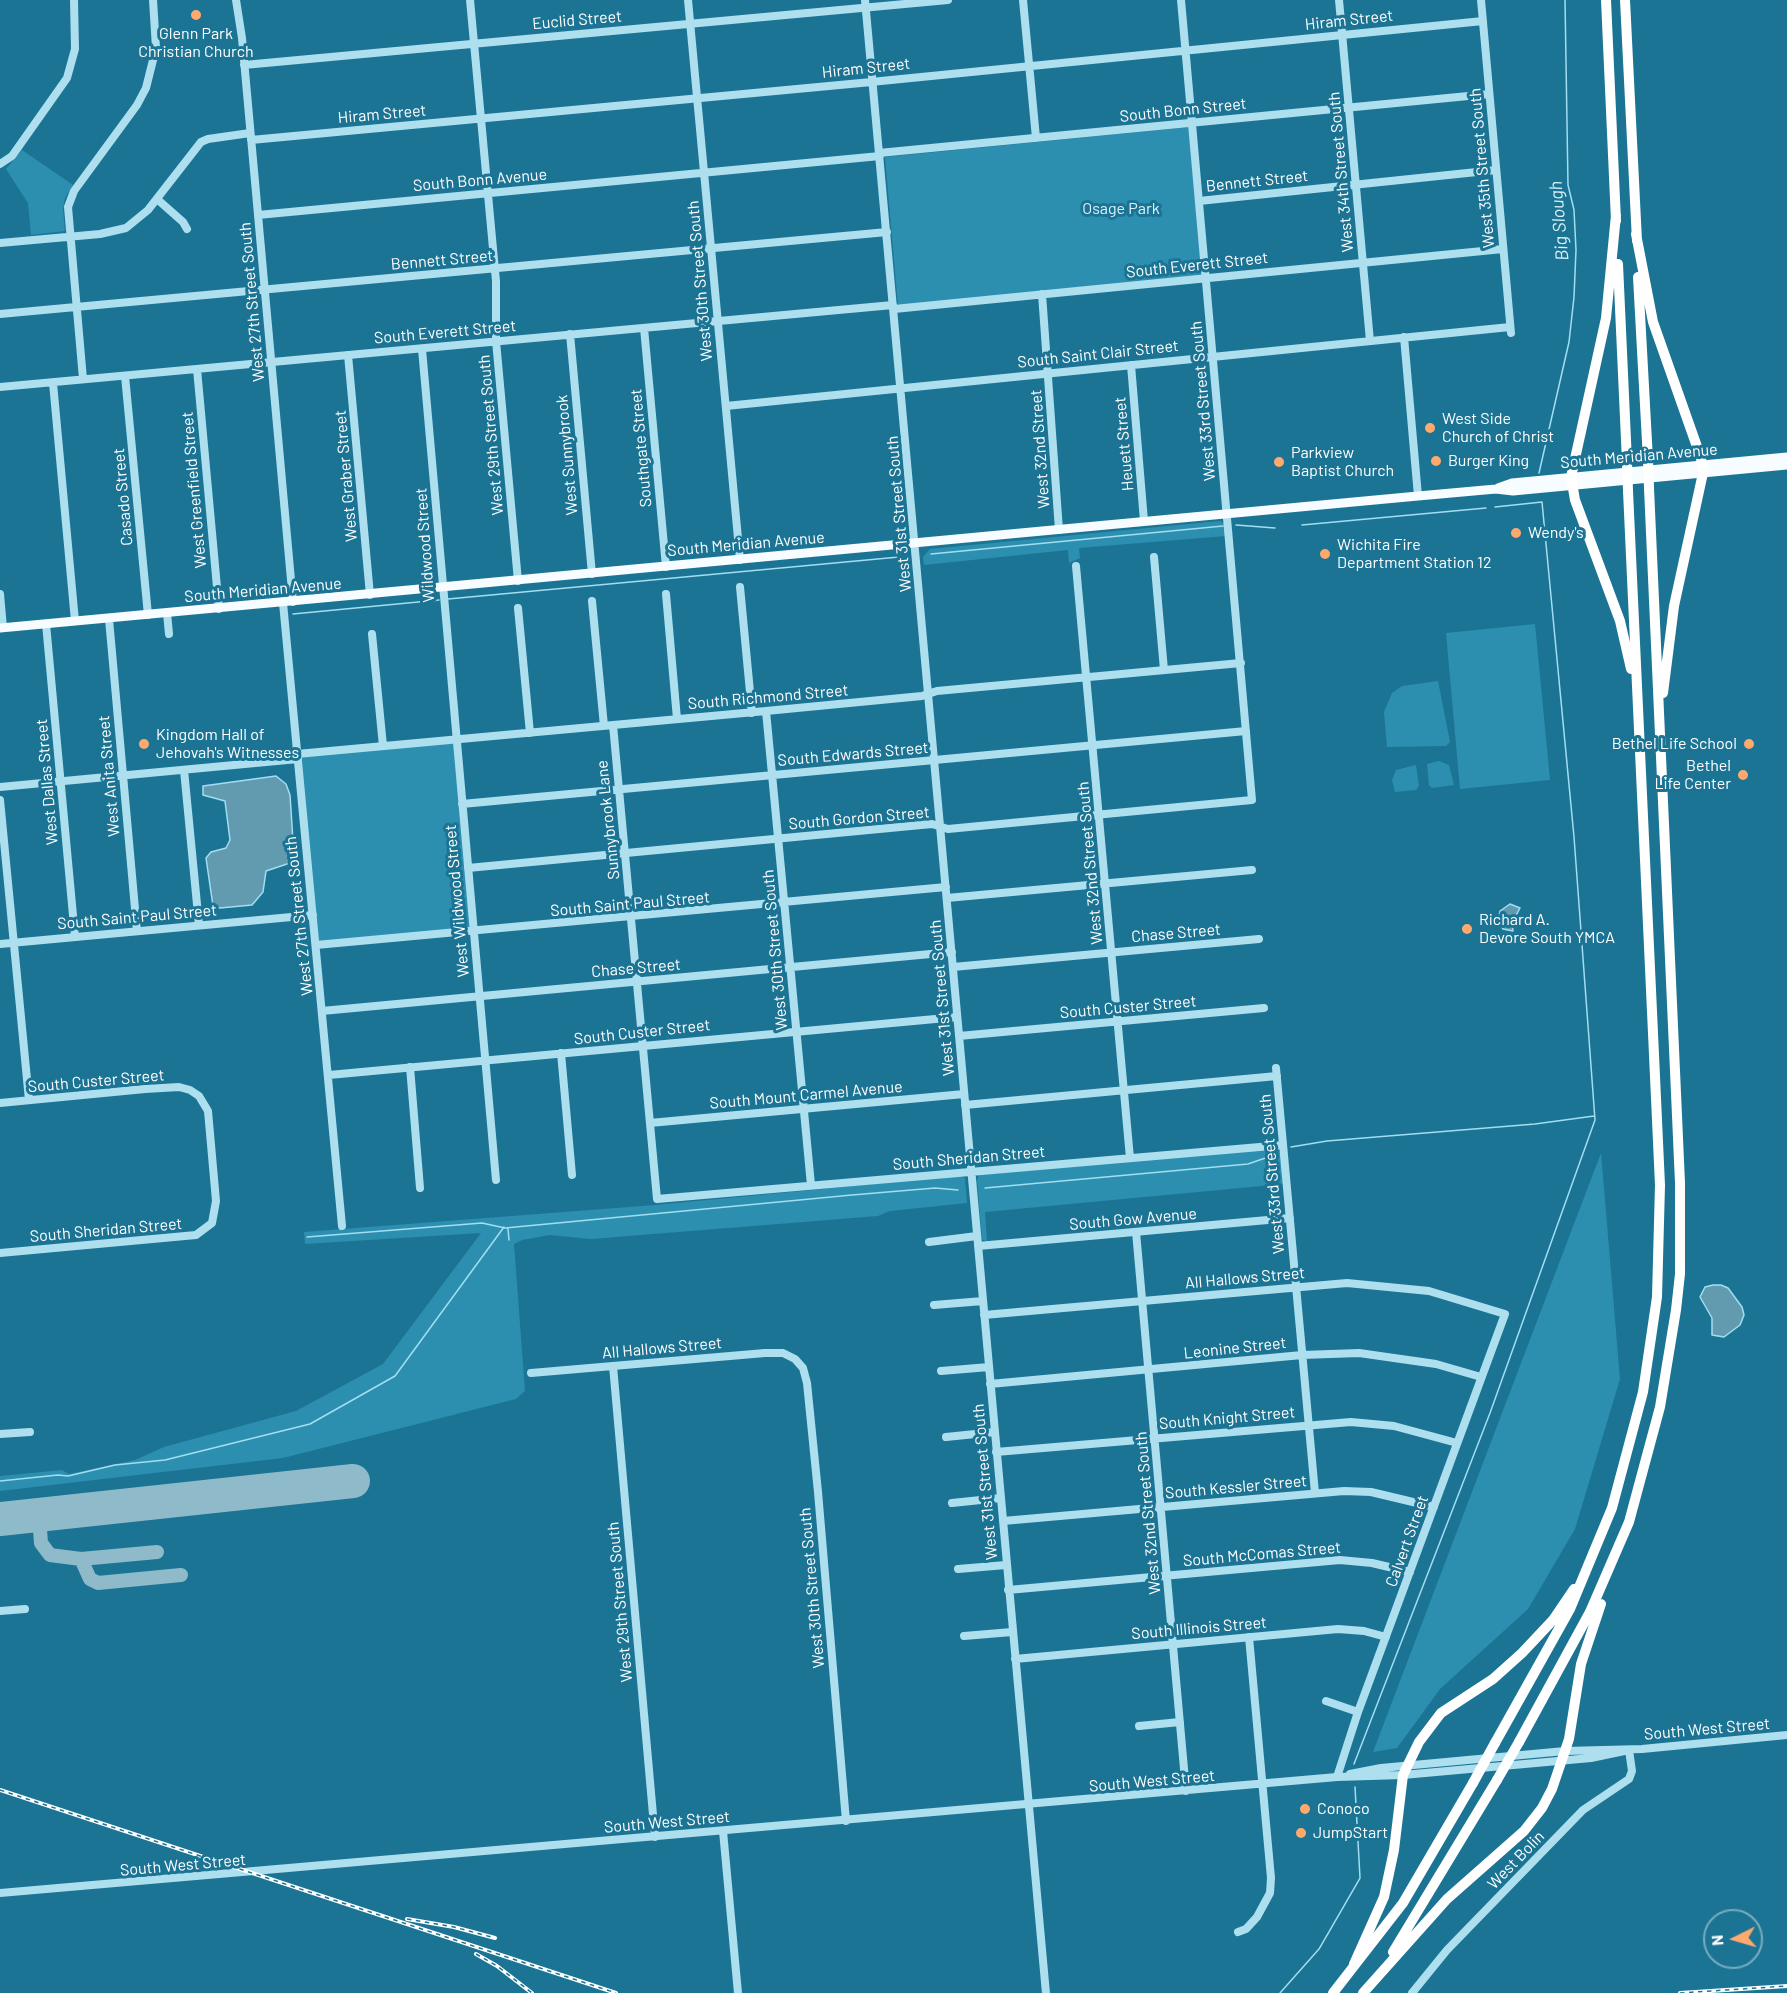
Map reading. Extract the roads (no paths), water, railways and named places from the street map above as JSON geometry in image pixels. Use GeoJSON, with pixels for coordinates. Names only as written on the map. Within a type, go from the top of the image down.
{"type":"FeatureCollection","features":[{"type":"Feature","properties":{"kind":"highway"},"geometry":{"type":"LineString","coordinates":[[1333,1993],[1403,1903],[1559,1631],[1597,1547],[1622,1478],[1643,1392],[1654,1323],[1660,1245],[1660,1174],[1605,0]]}},
{"type":"Feature","properties":{"kind":"highway"},"geometry":{"type":"LineString","coordinates":[[1363,1993],[1460,1887],[1524,1831],[1552,1789],[1563,1756],[1586,1647],[1629,1522],[1660,1407],[1672,1343],[1680,1274],[1680,1183],[1625,0]]}},
{"type":"Feature","properties":{"kind":"highway"},"geometry":{"type":"LineString","coordinates":[[1616,215],[1606,318],[1571,481],[1620,621],[1638,717]]}},
{"type":"Feature","properties":{"kind":"highway"},"geometry":{"type":"LineString","coordinates":[[1636,234],[1653,322],[1702,469],[1667,649],[1660,735]]}},
{"type":"Feature","properties":{"kind":"highway"},"geometry":{"type":"LineString","coordinates":[[1375,1979],[1416,1918],[1519,1742],[1590,1612],[1629,1522]]}},
{"type":"Feature","properties":{"kind":"highway"},"geometry":{"type":"LineString","coordinates":[[1354,1964],[1380,1910],[1388,1883],[1405,1771],[1424,1734],[1441,1713],[1507,1668],[1548,1626],[1579,1581],[1597,1547]]}},
{"type":"Feature","properties":{"kind":"main road","name":"South Meridian Avenue"},"geometry":{"type":"LineString","coordinates":[[1702,469],[1787,457]]}},
{"type":"Feature","properties":{"kind":"main road","name":"South Meridian Avenue"},"geometry":{"type":"LineString","coordinates":[[2,628],[1418,496],[1496,489],[1513,491],[1571,481],[1702,469],[1787,465]]}},
{"type":"Feature","properties":{"kind":"street"},"geometry":{"type":"LineString","coordinates":[[0,164],[12,156],[67,78],[75,49],[74,0]]}},
{"type":"Feature","properties":{"kind":"street"},"geometry":{"type":"LineString","coordinates":[[83,379],[68,207],[74,192],[137,105],[149,79],[156,48],[153,0]]}},
{"type":"Feature","properties":{"kind":"street","name":"West 27th Street South"},"geometry":{"type":"LineString","coordinates":[[236,0],[272,362],[298,757],[342,1226]]}},
{"type":"Feature","properties":{"kind":"street","name":"West 29th Street South"},"geometry":{"type":"LineString","coordinates":[[470,0],[494,268],[495,341],[518,581]]}},
{"type":"Feature","properties":{"kind":"street","name":"West 30th Street South"},"geometry":{"type":"LineString","coordinates":[[688,0],[740,560]]}},
{"type":"Feature","properties":{"kind":"street","name":"Euclid Street"},"geometry":{"type":"LineString","coordinates":[[244,65],[866,4],[948,0]]}},
{"type":"Feature","properties":{"kind":"street"},"geometry":{"type":"LineString","coordinates":[[1023,0],[1036,138]]}},
{"type":"Feature","properties":{"kind":"street","name":"West 33rd Street South"},"geometry":{"type":"LineString","coordinates":[[1181,0],[1252,800]]}},
{"type":"Feature","properties":{"kind":"street","name":"West 34th Street South"},"geometry":{"type":"LineString","coordinates":[[1339,0],[1370,341]]}},
{"type":"Feature","properties":{"kind":"street","name":"West 35th Street South"},"geometry":{"type":"LineString","coordinates":[[1481,0],[1510,330]]}},
{"type":"Feature","properties":{"kind":"street","name":"West 31st Street South"},"geometry":{"type":"LineString","coordinates":[[866,4],[1046,1993]]}},
{"type":"Feature","properties":{"kind":"street","name":"Hiram Street"},"geometry":{"type":"LineString","coordinates":[[0,243],[70,237],[126,228],[140,220],[201,142],[208,139],[481,118],[1483,21]]}},
{"type":"Feature","properties":{"kind":"street","name":"South Bonn Street"},"geometry":{"type":"LineString","coordinates":[[704,173],[1192,122],[1489,94]]}},
{"type":"Feature","properties":{"kind":"street","name":"Bennett Street"},"geometry":{"type":"LineString","coordinates":[[1199,201],[1496,170]]}},
{"type":"Feature","properties":{"kind":"street","name":"South Bonn Avenue"},"geometry":{"type":"LineString","coordinates":[[258,215],[704,173]]}},
{"type":"Feature","properties":{"kind":"street"},"geometry":{"type":"LineString","coordinates":[[157,199],[188,229]]}},
{"type":"Feature","properties":{"kind":"street","name":"Bennett Street"},"geometry":{"type":"LineString","coordinates":[[0,314],[887,232]]}},
{"type":"Feature","properties":{"kind":"street","name":"South Everett Street"},"geometry":{"type":"LineString","coordinates":[[0,387],[570,334],[1042,294],[1503,249]]}},
{"type":"Feature","properties":{"kind":"street","name":"West 32nd Street"},"geometry":{"type":"LineString","coordinates":[[1042,294],[1059,530]]}},
{"type":"Feature","properties":{"kind":"street","name":"Southgate Street"},"geometry":{"type":"LineString","coordinates":[[644,328],[666,567]]}},
{"type":"Feature","properties":{"kind":"street","name":"South Saint Clair Street"},"geometry":{"type":"LineString","coordinates":[[726,406],[1404,337],[1510,330]]}},
{"type":"Feature","properties":{"kind":"street","name":"West Sunnybrook"},"geometry":{"type":"LineString","coordinates":[[570,334],[592,574]]}},
{"type":"Feature","properties":{"kind":"street"},"geometry":{"type":"LineString","coordinates":[[1404,337],[1418,496]]}},
{"type":"Feature","properties":{"kind":"street","name":"Wildwood Street"},"geometry":{"type":"LineString","coordinates":[[422,349],[456,740]]}},
{"type":"Feature","properties":{"kind":"street","name":"West Graber Street"},"geometry":{"type":"LineString","coordinates":[[348,355],[370,595]]}},
{"type":"Feature","properties":{"kind":"street","name":"Heuett Street"},"geometry":{"type":"LineString","coordinates":[[1131,365],[1144,521]]}},
{"type":"Feature","properties":{"kind":"street","name":"West Greenfield Street"},"geometry":{"type":"LineString","coordinates":[[197,369],[219,609]]}},
{"type":"Feature","properties":{"kind":"street","name":"Casado Street"},"geometry":{"type":"LineString","coordinates":[[125,376],[148,615]]}},
{"type":"Feature","properties":{"kind":"street"},"geometry":{"type":"LineString","coordinates":[[53,383],[75,621]]}},
{"type":"Feature","properties":{"kind":"street"},"geometry":{"type":"LineString","coordinates":[[1154,557],[1164,670]]}},
{"type":"Feature","properties":{"kind":"street","name":"West 32nd Street South"},"geometry":{"type":"LineString","coordinates":[[1076,566],[1130,1158]]}},
{"type":"Feature","properties":{"kind":"street"},"geometry":{"type":"LineString","coordinates":[[740,587],[752,713]]}},
{"type":"Feature","properties":{"kind":"street"},"geometry":{"type":"LineString","coordinates":[[0,594],[2,628]]}},
{"type":"Feature","properties":{"kind":"street"},"geometry":{"type":"LineString","coordinates":[[666,594],[677,719]]}},
{"type":"Feature","properties":{"kind":"street"},"geometry":{"type":"LineString","coordinates":[[592,601],[604,726]]}},
{"type":"Feature","properties":{"kind":"street"},"geometry":{"type":"LineString","coordinates":[[518,608],[530,733]]}},
{"type":"Feature","properties":{"kind":"street"},"geometry":{"type":"LineString","coordinates":[[167,613],[169,634]]}},
{"type":"Feature","properties":{"kind":"street","name":"West Anita Street"},"geometry":{"type":"LineString","coordinates":[[109,619],[137,931]]}},
{"type":"Feature","properties":{"kind":"street","name":"West Dallas Street"},"geometry":{"type":"LineString","coordinates":[[46,624],[75,937]]}},
{"type":"Feature","properties":{"kind":"street"},"geometry":{"type":"LineString","coordinates":[[372,634],[383,746]]}},
{"type":"Feature","properties":{"kind":"street","name":"South Richmond Street"},"geometry":{"type":"LineString","coordinates":[[0,787],[184,770],[383,746],[752,713],[928,695],[937,691],[1241,663]]}},
{"type":"Feature","properties":{"kind":"street","name":"West 30th Street South"},"geometry":{"type":"LineString","coordinates":[[766,711],[811,1185]]}},
{"type":"Feature","properties":{"kind":"street","name":"Sunnybrook Lane"},"geometry":{"type":"LineString","coordinates":[[613,725],[657,1199]]}},
{"type":"Feature","properties":{"kind":"street","name":"South Edwards Street"},"geometry":{"type":"LineString","coordinates":[[462,804],[1246,731]]}},
{"type":"Feature","properties":{"kind":"street","name":"West Wildwood Street"},"geometry":{"type":"LineString","coordinates":[[456,740],[496,1180]]}},
{"type":"Feature","properties":{"kind":"street"},"geometry":{"type":"LineString","coordinates":[[184,770],[199,925]]}},
{"type":"Feature","properties":{"kind":"street"},"geometry":{"type":"LineString","coordinates":[[0,800],[28,1100]]}},
{"type":"Feature","properties":{"kind":"street","name":"South Gordon Street"},"geometry":{"type":"LineString","coordinates":[[468,868],[940,825],[948,829],[1252,800]]}},
{"type":"Feature","properties":{"kind":"street"},"geometry":{"type":"LineString","coordinates":[[947,898],[1252,870]]}},
{"type":"Feature","properties":{"kind":"street","name":"South Saint Paul Street"},"geometry":{"type":"LineString","coordinates":[[316,945],[946,887]]}},
{"type":"Feature","properties":{"kind":"street","name":"South Saint Paul Street"},"geometry":{"type":"LineString","coordinates":[[0,944],[313,915]]}},
{"type":"Feature","properties":{"kind":"street","name":"Chase Street"},"geometry":{"type":"LineString","coordinates":[[953,967],[1258,939]]}},
{"type":"Feature","properties":{"kind":"street","name":"Chase Street"},"geometry":{"type":"LineString","coordinates":[[322,1011],[951,951]]}},
{"type":"Feature","properties":{"kind":"street","name":"South Custer Street"},"geometry":{"type":"LineString","coordinates":[[959,1036],[1264,1008]]}},
{"type":"Feature","properties":{"kind":"street","name":"South Custer Street"},"geometry":{"type":"LineString","coordinates":[[328,1075],[957,1017]]}},
{"type":"Feature","properties":{"kind":"street"},"geometry":{"type":"LineString","coordinates":[[561,1053],[572,1175]]}},
{"type":"Feature","properties":{"kind":"street"},"geometry":{"type":"LineString","coordinates":[[410,1067],[420,1188]]}},
{"type":"Feature","properties":{"kind":"street","name":"West 33rd Street South"},"geometry":{"type":"LineString","coordinates":[[1123,1090],[1277,1072],[1315,1493]]}},
{"type":"Feature","properties":{"kind":"street","name":"South Custer Street"},"geometry":{"type":"LineString","coordinates":[[0,1103],[175,1088],[194,1092],[208,1111],[216,1201],[215,1214],[210,1225]]}},
{"type":"Feature","properties":{"kind":"street"},"geometry":{"type":"LineString","coordinates":[[965,1105],[1123,1090]]}},
{"type":"Feature","properties":{"kind":"street","name":"South Mount Carmel Avenue"},"geometry":{"type":"LineString","coordinates":[[650,1123],[964,1094]]}},
{"type":"Feature","properties":{"kind":"street","name":"South Sheridan Street"},"geometry":{"type":"LineString","coordinates":[[657,1199],[1283,1145]]}},
{"type":"Feature","properties":{"kind":"street","name":"South Gow Avenue"},"geometry":{"type":"LineString","coordinates":[[978,1246],[1290,1218]]}},
{"type":"Feature","properties":{"kind":"street","name":"South Sheridan Street"},"geometry":{"type":"LineString","coordinates":[[0,1252],[189,1237],[199,1234],[210,1225]]}},
{"type":"Feature","properties":{"kind":"street","name":"West 32nd Street South"},"geometry":{"type":"LineString","coordinates":[[1136,1232],[1186,1791]]}},
{"type":"Feature","properties":{"kind":"street"},"geometry":{"type":"LineString","coordinates":[[930,1242],[977,1236]]}},
{"type":"Feature","properties":{"kind":"street","name":"All Hallows Street"},"geometry":{"type":"LineString","coordinates":[[984,1316],[1347,1283],[1401,1287],[1439,1293],[1505,1314]]}},
{"type":"Feature","properties":{"kind":"street"},"geometry":{"type":"LineString","coordinates":[[934,1305],[983,1301]]}},
{"type":"Feature","properties":{"kind":"street","name":"Calvert Street"},"geometry":{"type":"LineString","coordinates":[[1337,1777],[1358,1712],[1505,1314]]}},
{"type":"Feature","properties":{"kind":"street","name":"All Hallows Street"},"geometry":{"type":"LineString","coordinates":[[531,1373],[765,1353],[783,1353],[794,1358]]}},
{"type":"Feature","properties":{"kind":"street","name":"Leonine Street"},"geometry":{"type":"LineString","coordinates":[[990,1384],[1302,1355],[1383,1355],[1436,1364],[1481,1377]]}},
{"type":"Feature","properties":{"kind":"street","name":"West 30th Street South"},"geometry":{"type":"LineString","coordinates":[[794,1358],[803,1368],[807,1383],[846,1821]]}},
{"type":"Feature","properties":{"kind":"street","name":"West 29th Street South"},"geometry":{"type":"LineString","coordinates":[[612,1365],[655,1837]]}},
{"type":"Feature","properties":{"kind":"street"},"geometry":{"type":"LineString","coordinates":[[941,1371],[989,1367]]}},
{"type":"Feature","properties":{"kind":"street","name":"South Knight Street"},"geometry":{"type":"LineString","coordinates":[[996,1452],[1351,1422],[1383,1424],[1457,1443]]}},
{"type":"Feature","properties":{"kind":"street"},"geometry":{"type":"LineString","coordinates":[[0,1434],[30,1432]]}},
{"type":"Feature","properties":{"kind":"street"},"geometry":{"type":"LineString","coordinates":[[946,1437],[995,1432]]}},
{"type":"Feature","properties":{"kind":"street","name":"South Kessler Street"},"geometry":{"type":"LineString","coordinates":[[1002,1521],[1315,1493],[1371,1492],[1434,1507]]}},
{"type":"Feature","properties":{"kind":"street"},"geometry":{"type":"LineString","coordinates":[[952,1503],[1000,1498]]}},
{"type":"Feature","properties":{"kind":"street","name":"South McComas Street"},"geometry":{"type":"LineString","coordinates":[[1008,1590],[1346,1560],[1410,1572]]}},
{"type":"Feature","properties":{"kind":"street"},"geometry":{"type":"LineString","coordinates":[[958,1569],[1006,1565]]}},
{"type":"Feature","properties":{"kind":"street"},"geometry":{"type":"LineString","coordinates":[[0,1611],[25,1609]]}},
{"type":"Feature","properties":{"kind":"street","name":"South Illinois Street"},"geometry":{"type":"LineString","coordinates":[[1015,1659],[1344,1629],[1386,1636]]}},
{"type":"Feature","properties":{"kind":"street"},"geometry":{"type":"LineString","coordinates":[[964,1636],[1012,1632]]}},
{"type":"Feature","properties":{"kind":"street"},"geometry":{"type":"LineString","coordinates":[[1238,1932],[1252,1924],[1270,1893],[1270,1857],[1249,1637]]}},
{"type":"Feature","properties":{"kind":"street"},"geometry":{"type":"LineString","coordinates":[[1326,1701],[1358,1712]]}},
{"type":"Feature","properties":{"kind":"street"},"geometry":{"type":"LineString","coordinates":[[1139,1726],[1180,1722]]}},
{"type":"Feature","properties":{"kind":"street","name":"South West Street"},"geometry":{"type":"LineString","coordinates":[[0,1893],[1262,1785],[1563,1756],[1609,1755],[1629,1750],[1787,1735]]}},
{"type":"Feature","properties":{"kind":"street","name":"West Bolin"},"geometry":{"type":"LineString","coordinates":[[1412,1993],[1447,1950],[1583,1810],[1629,1779],[1632,1771],[1629,1750]]}},
{"type":"Feature","properties":{"kind":"street"},"geometry":{"type":"LineString","coordinates":[[723,1831],[738,1993]]}},
{"type":"Feature","properties":{"kind":"waterway","name":"Big Slough"},"geometry":{"type":"LineString","coordinates":[[1539,473],[1569,342],[1574,297],[1576,250],[1574,210],[1568,185],[1565,0]]}},
{"type":"Feature","properties":{"kind":"waterway"},"geometry":{"type":"LineString","coordinates":[[1354,1764],[1490,1413],[1595,1120],[1574,837],[1542,502],[1495,507]]}},
{"type":"Feature","properties":{"kind":"waterway"},"geometry":{"type":"LineString","coordinates":[[1302,525],[1486,508]]}},
{"type":"Feature","properties":{"kind":"waterway"},"geometry":{"type":"LineString","coordinates":[[1236,525],[1275,528]]}},
{"type":"Feature","properties":{"kind":"waterway"},"geometry":{"type":"LineString","coordinates":[[931,554],[1223,526]]}},
{"type":"Feature","properties":{"kind":"waterway"},"geometry":{"type":"LineString","coordinates":[[448,599],[899,557]]}},
{"type":"Feature","properties":{"kind":"waterway"},"geometry":{"type":"LineString","coordinates":[[293,614],[439,600]]}},
{"type":"Feature","properties":{"kind":"waterway"},"geometry":{"type":"LineString","coordinates":[[1291,1147],[1327,1141],[1535,1124],[1594,1116]]}},
{"type":"Feature","properties":{"kind":"waterway"},"geometry":{"type":"LineString","coordinates":[[985,1188],[1248,1164],[1277,1154]]}},
{"type":"Feature","properties":{"kind":"waterway"},"geometry":{"type":"LineString","coordinates":[[307,1237],[482,1223],[505,1228],[935,1188],[958,1190]]}},
{"type":"Feature","properties":{"kind":"waterway"},"geometry":{"type":"LineString","coordinates":[[0,1481],[68,1476],[115,1465],[165,1460],[310,1424],[395,1376],[504,1227]]}},
{"type":"Feature","properties":{"kind":"waterway"},"geometry":{"type":"LineString","coordinates":[[508,1229],[509,1240]]}},
{"type":"Feature","properties":{"kind":"waterway"},"geometry":{"type":"LineString","coordinates":[[1280,1993],[1319,1949],[1360,1878],[1355,1787]]}},
{"type":"Feature","properties":{"kind":"railway"},"geometry":{"type":"LineString","coordinates":[[0,1790],[616,1993]]}},
{"type":"Feature","properties":{"kind":"railway"},"geometry":{"type":"LineString","coordinates":[[407,1919],[454,1927],[495,1938]]}},
{"type":"Feature","properties":{"kind":"railway"},"geometry":{"type":"LineString","coordinates":[[476,1954],[497,1966],[532,1993]]}},
{"type":"Feature","properties":{"kind":"railway"},"geometry":{"type":"LineString","coordinates":[[1680,1993],[1787,1986]]}},
{"type":"Feature","properties":{"kind":"place","name":"Glenn Park Christian Church"},"geometry":{"type":"Point","coordinates":[196,15]}},
{"type":"Feature","properties":{"kind":"place","name":"West Side Church of Christ"},"geometry":{"type":"Point","coordinates":[1430,428]}},
{"type":"Feature","properties":{"kind":"place","name":"Burger King"},"geometry":{"type":"Point","coordinates":[1436,461]}},
{"type":"Feature","properties":{"kind":"place","name":"Parkview Baptist Church"},"geometry":{"type":"Point","coordinates":[1279,462]}},
{"type":"Feature","properties":{"kind":"place","name":"Wendy's"},"geometry":{"type":"Point","coordinates":[1516,533]}},
{"type":"Feature","properties":{"kind":"place","name":"Wichita Fire Department Station 12"},"geometry":{"type":"Point","coordinates":[1325,554]}},
{"type":"Feature","properties":{"kind":"place","name":"Kingdom Hall of Jehovah's Witnesses"},"geometry":{"type":"Point","coordinates":[144,744]}},
{"type":"Feature","properties":{"kind":"place","name":"Bethel Life School"},"geometry":{"type":"Point","coordinates":[1749,744]}},
{"type":"Feature","properties":{"kind":"place","name":"Bethel Life Center"},"geometry":{"type":"Point","coordinates":[1743,775]}},
{"type":"Feature","properties":{"kind":"place","name":"Richard A. Devore South YMCA"},"geometry":{"type":"Point","coordinates":[1467,929]}},
{"type":"Feature","properties":{"kind":"place","name":"Conoco"},"geometry":{"type":"Point","coordinates":[1305,1809]}},
{"type":"Feature","properties":{"kind":"place","name":"JumpStart"},"geometry":{"type":"Point","coordinates":[1301,1833]}},
{"type":"Feature","properties":{"kind":"park label","name":"Osage Park"},"geometry":{"type":"Point","coordinates":[1121,209]}}]}
